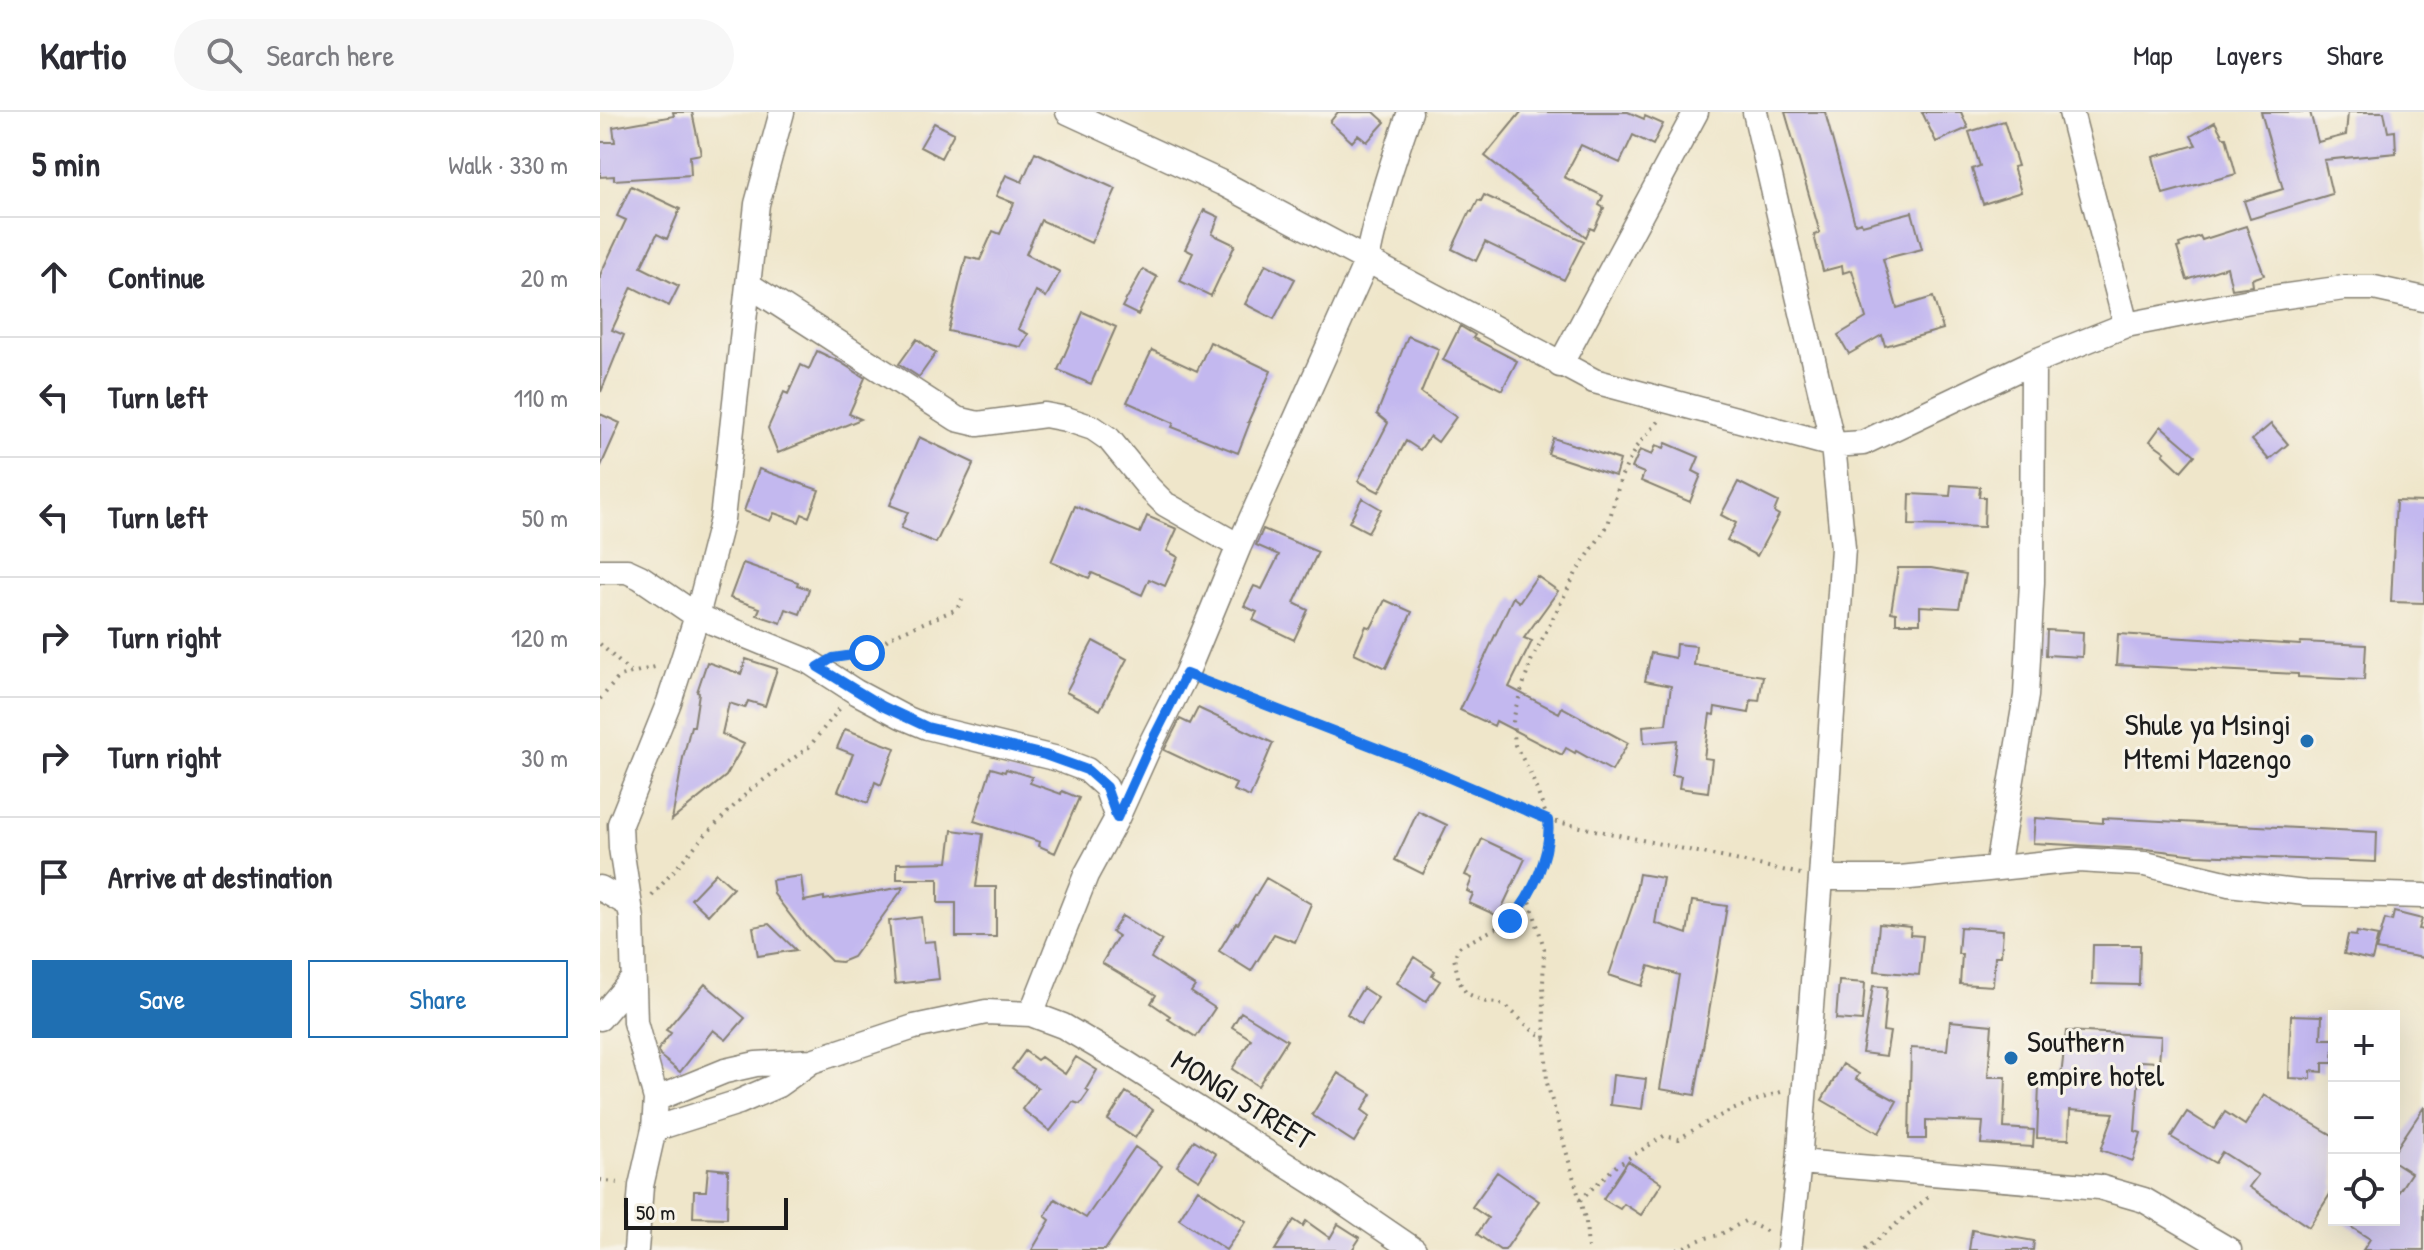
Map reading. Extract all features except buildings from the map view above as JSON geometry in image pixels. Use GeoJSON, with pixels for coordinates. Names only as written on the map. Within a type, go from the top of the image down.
{"type":"FeatureCollection","features":[{"type":"Feature","properties":{"kind":"street"},"geometry":{"type":"LineString","coordinates":[[636,1250],[641,1186],[654,1129],[656,1099],[635,1022],[630,912],[620,824],[669,702],[697,616],[722,519],[757,204],[782,112]]}},
{"type":"Feature","properties":{"kind":"street"},"geometry":{"type":"LineString","coordinates":[[1068,112],[1222,183],[1594,381],[1833,445],[1863,443],[2033,362],[2126,325],[2250,301],[2344,288],[2374,288],[2424,299]]}},
{"type":"Feature","properties":{"kind":"street"},"geometry":{"type":"LineString","coordinates":[[1031,1014],[1086,875],[1186,674],[1239,546],[1367,260],[1375,218],[1410,112]]}},
{"type":"Feature","properties":{"kind":"street"},"geometry":{"type":"LineString","coordinates":[[1560,365],[1696,112]]}},
{"type":"Feature","properties":{"kind":"street"},"geometry":{"type":"LineString","coordinates":[[1755,112],[1833,445],[1843,548],[1821,878],[1790,1240]]}},
{"type":"Feature","properties":{"kind":"street"},"geometry":{"type":"LineString","coordinates":[[2071,112],[2126,325]]}},
{"type":"Feature","properties":{"kind":"street"},"geometry":{"type":"LineString","coordinates":[[749,285],[957,419],[978,424],[1045,415],[1093,428],[1109,439],[1165,504],[1239,546]]}},
{"type":"Feature","properties":{"kind":"street"},"geometry":{"type":"LineString","coordinates":[[1997,868],[2026,696],[2032,582],[2033,362]]}},
{"type":"Feature","properties":{"kind":"street"},"geometry":{"type":"LineString","coordinates":[[600,571],[627,571],[640,577],[697,616],[818,667],[856,692],[927,727],[1045,755],[1087,770],[1106,787],[1117,818]]}},
{"type":"Feature","properties":{"kind":"street"},"geometry":{"type":"LineString","coordinates":[[1821,878],[1900,878],[2078,860],[2145,864],[2229,884],[2305,893],[2424,896]]}},
{"type":"Feature","properties":{"kind":"street"},"geometry":{"type":"LineString","coordinates":[[600,888],[630,912]]}},
{"type":"Feature","properties":{"kind":"street"},"geometry":{"type":"LineString","coordinates":[[600,1018],[633,979]]}},
{"type":"Feature","properties":{"kind":"street","name":"MONGI STREET"},"geometry":{"type":"LineString","coordinates":[[812,1061],[914,1027],[986,1012],[1031,1014],[1063,1026],[1126,1063],[1414,1250]]}},
{"type":"Feature","properties":{"kind":"street"},"geometry":{"type":"LineString","coordinates":[[656,1099],[725,1071],[756,1064],[812,1061]]}},
{"type":"Feature","properties":{"kind":"street"},"geometry":{"type":"LineString","coordinates":[[654,1129],[739,1102],[778,1085],[812,1061]]}},
{"type":"Feature","properties":{"kind":"street"},"geometry":{"type":"LineString","coordinates":[[1799,1162],[2099,1187],[2144,1200],[2229,1250]]}},
{"type":"Feature","properties":{"kind":"path"},"geometry":{"type":"LineString","coordinates":[[1546,1039],[1507,1007],[1466,993],[1454,965],[1455,953],[1459,947],[1504,925],[1515,915],[1528,894],[1549,832],[1548,820],[1530,772],[1515,745],[1513,722],[1519,696],[1531,661],[1570,585],[1608,525],[1621,477],[1636,447],[1675,404]]}},
{"type":"Feature","properties":{"kind":"path"},"geometry":{"type":"LineString","coordinates":[[818,667],[833,658],[871,652],[892,636],[957,609],[962,599]]}},
{"type":"Feature","properties":{"kind":"path"},"geometry":{"type":"LineString","coordinates":[[600,644],[630,672]]}},
{"type":"Feature","properties":{"kind":"path"},"geometry":{"type":"LineString","coordinates":[[600,699],[615,680],[630,672],[681,662]]}},
{"type":"Feature","properties":{"kind":"path"},"geometry":{"type":"LineString","coordinates":[[1186,674],[1405,759],[1548,820],[1821,878]]}},
{"type":"Feature","properties":{"kind":"path"},"geometry":{"type":"LineString","coordinates":[[630,912],[755,786],[809,747],[856,692]]}},
{"type":"Feature","properties":{"kind":"path"},"geometry":{"type":"LineString","coordinates":[[1528,894],[1544,948],[1547,1083],[1588,1230],[1588,1250]]}},
{"type":"Feature","properties":{"kind":"path"},"geometry":{"type":"LineString","coordinates":[[1580,1200],[1616,1166],[1664,1136],[1679,1139],[1708,1120],[1739,1106],[1805,1085]]}},
{"type":"Feature","properties":{"kind":"path"},"geometry":{"type":"LineString","coordinates":[[1865,1250],[1954,1175]]}},
{"type":"Feature","properties":{"kind":"path"},"geometry":{"type":"LineString","coordinates":[[1677,1250],[1719,1235],[1745,1221],[1790,1240]]}},
{"type":"Feature","properties":{"kind":"place","name":"Shule ya Msingi Mtemi Mazengo"},"geometry":{"type":"Point","coordinates":[2307,741]}},
{"type":"Feature","properties":{"kind":"place","name":"Southern empire hotel"},"geometry":{"type":"Point","coordinates":[2011,1058]}},
{"type":"Feature","properties":{"kind":"route"},"geometry":{"type":"LineString","coordinates":[[867,653],[833,658],[818,667],[856,692],[927,727],[1045,755],[1087,770],[1106,787],[1117,818],[1186,674],[1405,759],[1548,820],[1549,832],[1538,873],[1510,921]]}}]}
